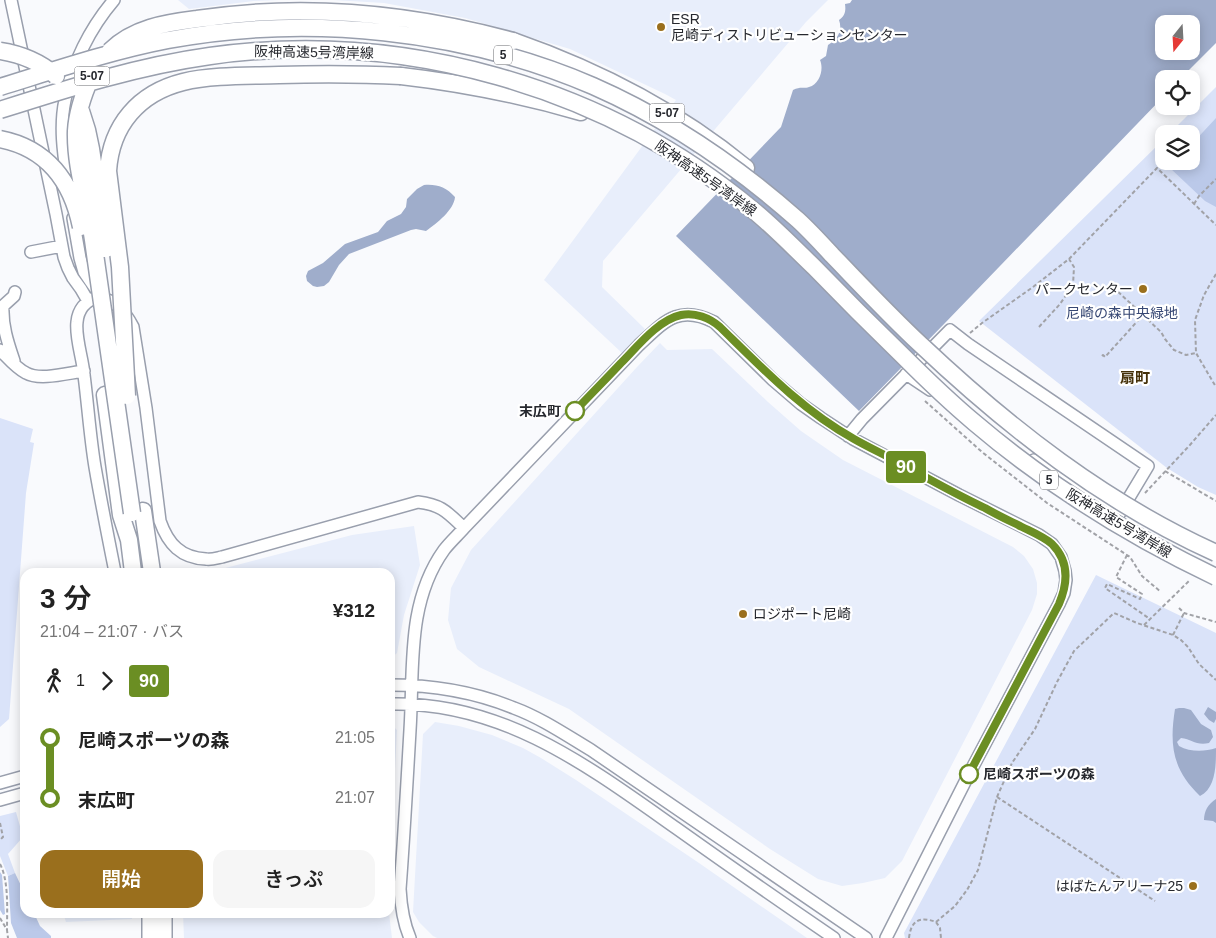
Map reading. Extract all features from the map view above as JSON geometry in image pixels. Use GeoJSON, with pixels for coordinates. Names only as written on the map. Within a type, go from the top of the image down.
{"type":"FeatureCollection","features":[{"type":"Feature","properties":{"kind":"highway","name":"5-07"},"geometry":{"type":"LineString","coordinates":[[132,513],[92,232],[81,178],[76,133],[81,101],[89,81],[100,62],[112,49],[137,32],[170,23],[215,16],[282,11],[321,11],[403,18],[475,31],[512,41],[548,53],[582,68],[677,118],[712,142],[770,188],[799,221]]}},
{"type":"Feature","properties":{"kind":"highway","name":"阪神高速5号湾岸線"},"geometry":{"type":"LineString","coordinates":[[0,87],[87,60],[168,40],[214,33],[288,28],[328,28],[403,34],[477,48],[555,71],[593,86],[669,125],[734,168],[799,221],[918,342],[988,407],[1078,475],[1113,498],[1175,534],[1216,554]]}},
{"type":"Feature","properties":{"kind":"highway","name":"阪神高速5号湾岸線"},"geometry":{"type":"LineString","coordinates":[[0,110],[131,70],[181,60],[248,51],[276,50],[352,51],[399,55],[435,61],[507,79],[544,91],[618,122],[691,164],[752,209],[782,236],[902,356],[974,422],[1000,443],[1037,471],[1113,522],[1163,551],[1216,577]]}},
{"type":"Feature","properties":{"kind":"highway","name":"5-07"},"geometry":{"type":"LineString","coordinates":[[0,51],[19,55],[47,69],[61,80],[71,92],[78,102],[83,115],[88,130],[96,177],[126,396]]}},
{"type":"Feature","properties":{"kind":"highway","name":"5-07"},"geometry":{"type":"LineString","coordinates":[[132,568],[129,540],[132,513],[120,267],[109,186],[109,160],[115,138],[126,117],[145,99],[158,91],[185,81],[221,77],[342,74],[401,76],[478,87],[549,103],[584,113],[657,143]]}},
{"type":"Feature","properties":{"kind":"highway","name":"5-07"},"geometry":{"type":"LineString","coordinates":[[0,139],[24,146],[47,161],[66,185],[76,209],[132,513],[151,568]]}},
{"type":"Feature","properties":{"kind":"main road"},"geometry":{"type":"LineString","coordinates":[[150,918],[150,938]]}},
{"type":"Feature","properties":{"kind":"main road"},"geometry":{"type":"LineString","coordinates":[[164,918],[164,938]]}},
{"type":"Feature","properties":{"kind":"street"},"geometry":{"type":"LineString","coordinates":[[11,0],[62,246],[68,268],[88,301]]}},
{"type":"Feature","properties":{"kind":"street"},"geometry":{"type":"LineString","coordinates":[[102,298],[84,272],[80,258],[64,159],[62,130],[64,101],[82,48],[92,29],[114,0]]}},
{"type":"Feature","properties":{"kind":"street"},"geometry":{"type":"LineString","coordinates":[[31,252],[62,246]]}},
{"type":"Feature","properties":{"kind":"street"},"geometry":{"type":"LineString","coordinates":[[15,365],[1,312],[3,306],[16,292]]}},
{"type":"Feature","properties":{"kind":"street"},"geometry":{"type":"LineString","coordinates":[[114,568],[95,466],[77,322],[82,306],[97,297],[110,300],[117,305],[127,316],[132,327],[146,408],[160,522],[165,535],[181,552],[207,560],[418,502],[441,507],[464,528]]}},
{"type":"Feature","properties":{"kind":"street"},"geometry":{"type":"LineString","coordinates":[[410,938],[401,909],[400,889],[411,686],[416,626],[420,604],[432,572],[444,550],[464,528],[639,345],[669,319],[682,314],[693,314],[714,322],[801,404],[848,436],[1039,535],[1052,544],[1061,557],[1066,570],[1064,593],[1059,604],[969,774],[886,938]]}},
{"type":"Feature","properties":{"kind":"street"},"geometry":{"type":"LineString","coordinates":[[848,436],[862,419],[906,374],[950,330],[1148,466],[1118,516],[906,374]]}},
{"type":"Feature","properties":{"kind":"street"},"geometry":{"type":"LineString","coordinates":[[0,350],[15,365],[26,373],[35,376],[84,371]]}},
{"type":"Feature","properties":{"kind":"street"},"geometry":{"type":"LineString","coordinates":[[395,685],[434,688],[478,696],[515,708],[548,724],[591,750],[866,938]]}},
{"type":"Feature","properties":{"kind":"street"},"geometry":{"type":"LineString","coordinates":[[395,704],[433,706],[471,713],[538,738],[585,766],[834,938]]}},
{"type":"Feature","properties":{"kind":"street"},"geometry":{"type":"LineString","coordinates":[[0,783],[20,777]]}},
{"type":"Feature","properties":{"kind":"street"},"geometry":{"type":"LineString","coordinates":[[0,800],[20,794]]}},
{"type":"Feature","properties":{"kind":"path"},"geometry":{"type":"LineString","coordinates":[[963,340],[982,323],[1069,259],[1157,168],[1216,225]]}},
{"type":"Feature","properties":{"kind":"path"},"geometry":{"type":"LineString","coordinates":[[1194,204],[1216,179]]}},
{"type":"Feature","properties":{"kind":"path"},"geometry":{"type":"LineString","coordinates":[[1039,327],[1060,304],[1073,285],[1074,266],[1069,259]]}},
{"type":"Feature","properties":{"kind":"path"},"geometry":{"type":"LineString","coordinates":[[1216,274],[1204,294],[1195,320],[1196,353],[1216,387]]}},
{"type":"Feature","properties":{"kind":"path"},"geometry":{"type":"LineString","coordinates":[[1117,284],[1114,288],[1161,332],[1174,350],[1186,355],[1196,353]]}},
{"type":"Feature","properties":{"kind":"path"},"geometry":{"type":"LineString","coordinates":[[1102,356],[1105,357],[1143,314]]}},
{"type":"Feature","properties":{"kind":"path"},"geometry":{"type":"LineString","coordinates":[[926,401],[982,452],[1047,503],[1130,557],[1142,576],[1161,592]]}},
{"type":"Feature","properties":{"kind":"path"},"geometry":{"type":"LineString","coordinates":[[1167,468],[1216,416]]}},
{"type":"Feature","properties":{"kind":"path"},"geometry":{"type":"LineString","coordinates":[[1165,471],[1216,501]]}},
{"type":"Feature","properties":{"kind":"path"},"geometry":{"type":"LineString","coordinates":[[1127,555],[1116,577],[1142,594],[1140,599],[1107,584],[1106,588],[1150,619]]}},
{"type":"Feature","properties":{"kind":"path"},"geometry":{"type":"LineString","coordinates":[[1144,626],[1196,575]]}},
{"type":"Feature","properties":{"kind":"path"},"geometry":{"type":"LineString","coordinates":[[1179,608],[1184,613],[1216,622]]}},
{"type":"Feature","properties":{"kind":"path"},"geometry":{"type":"LineString","coordinates":[[936,922],[955,906],[978,870],[997,797],[1012,763],[1035,729],[1074,651],[1114,613],[1181,640],[1199,664],[1216,680]]}},
{"type":"Feature","properties":{"kind":"path"},"geometry":{"type":"LineString","coordinates":[[1173,636],[1184,613]]}},
{"type":"Feature","properties":{"kind":"path"},"geometry":{"type":"LineString","coordinates":[[997,797],[1155,902]]}},
{"type":"Feature","properties":{"kind":"path"},"geometry":{"type":"LineString","coordinates":[[0,823],[4,836],[0,840]]}},
{"type":"Feature","properties":{"kind":"path"},"geometry":{"type":"LineString","coordinates":[[0,864],[3,870],[6,890],[8,938]]}},
{"type":"Feature","properties":{"kind":"path"},"geometry":{"type":"LineString","coordinates":[[0,918],[7,930]]}},
{"type":"Feature","properties":{"kind":"path"},"geometry":{"type":"LineString","coordinates":[[909,938],[913,925],[919,919],[927,918],[936,922],[940,928],[941,938]]}},
{"type":"Feature","properties":{"kind":"shaded area"},"geometry":{"type":"Polygon","coordinates":[[[178,0],[279,0],[189,9],[178,0]]]}},
{"type":"Feature","properties":{"kind":"shaded area","name":"ESR 尼崎ディストリビューションセンター"},"geometry":{"type":"Polygon","coordinates":[[[333,0],[828,0],[806,22],[603,261],[602,287],[645,329],[622,353],[544,280],[676,100],[570,49],[465,18],[384,3],[333,0]]]}},
{"type":"Feature","properties":{"kind":"shaded area"},"geometry":{"type":"Polygon","coordinates":[[[852,0],[1216,0],[1216,43],[1200,59],[1200,15],[1155,15],[1155,60],[1199,60],[1189,70],[1155,70],[1155,105],[859,411],[676,236],[781,127],[793,90],[809,87],[816,83],[821,72],[820,60],[826,56],[828,45],[838,35],[840,28],[839,20],[845,13],[845,4],[850,3],[852,0]]]}},
{"type":"Feature","properties":{"kind":"shaded area"},"geometry":{"type":"Polygon","coordinates":[[[1216,118],[1216,207],[1205,201],[1172,170],[1200,170],[1200,135],[1216,118]]]}},
{"type":"Feature","properties":{"kind":"shaded area"},"geometry":{"type":"Polygon","coordinates":[[[424,185],[441,187],[455,197],[452,207],[435,224],[426,231],[411,230],[349,254],[324,286],[313,286],[307,281],[308,271],[323,263],[345,244],[378,232],[387,221],[401,214],[406,207],[407,199],[424,185]]]}},
{"type":"Feature","properties":{"kind":"shaded area","name":"ロジポート尼崎"},"geometry":{"type":"Polygon","coordinates":[[[660,343],[667,350],[712,349],[801,431],[843,460],[1013,547],[1024,556],[1033,569],[1037,583],[1037,594],[1032,610],[902,861],[885,878],[842,886],[818,879],[770,849],[569,709],[479,667],[457,649],[448,620],[451,588],[471,550],[660,343]]]}},
{"type":"Feature","properties":{"kind":"shaded area"},"geometry":{"type":"Polygon","coordinates":[[[414,526],[420,565],[404,615],[397,653],[395,655],[395,568],[225,568],[352,535],[414,526]]]}},
{"type":"Feature","properties":{"kind":"shaded area"},"geometry":{"type":"Polygon","coordinates":[[[1208,707],[1216,712],[1214,723],[1204,714],[1208,707]]]}},
{"type":"Feature","properties":{"kind":"shaded area"},"geometry":{"type":"Polygon","coordinates":[[[1175,709],[1191,710],[1201,724],[1211,730],[1213,737],[1209,743],[1205,744],[1181,738],[1177,742],[1179,746],[1197,751],[1216,748],[1212,782],[1209,788],[1200,796],[1184,777],[1175,757],[1173,722],[1175,709]]]}},
{"type":"Feature","properties":{"kind":"shaded area"},"geometry":{"type":"Polygon","coordinates":[[[435,722],[492,735],[541,758],[699,863],[807,938],[437,938],[433,936],[419,922],[413,912],[423,734],[435,722]]]}},
{"type":"Feature","properties":{"kind":"shaded area"},"geometry":{"type":"Polygon","coordinates":[[[395,728],[397,730],[395,769],[395,728]]]}},
{"type":"Feature","properties":{"kind":"shaded area"},"geometry":{"type":"Polygon","coordinates":[[[1216,799],[1216,823],[1204,820],[1207,808],[1216,799]]]}},
{"type":"Feature","properties":{"kind":"shaded area"},"geometry":{"type":"Polygon","coordinates":[[[0,872],[2,875],[5,914],[3,915],[0,910],[0,872]]]}},
{"type":"Feature","properties":{"kind":"shaded area"},"geometry":{"type":"Polygon","coordinates":[[[15,873],[20,884],[20,918],[36,918],[40,926],[51,938],[17,938],[11,923],[8,876],[15,873]]]}},
{"type":"Feature","properties":{"kind":"shaded area"},"geometry":{"type":"Polygon","coordinates":[[[65,918],[132,918],[132,919],[66,922],[65,918]]]}},
{"type":"Feature","properties":{"kind":"shaded area"},"geometry":{"type":"Polygon","coordinates":[[[183,918],[390,918],[392,938],[184,938],[183,918]]]}},
{"type":"Feature","properties":{"kind":"green space","name":"尼崎の森中央緑地"},"geometry":{"type":"Polygon","coordinates":[[[1216,87],[1216,495],[1198,487],[1167,468],[979,321],[1155,148],[1155,170],[1200,170],[1200,125],[1178,125],[1188,115],[1200,115],[1200,103],[1216,87]]]}},
{"type":"Feature","properties":{"kind":"green space"},"geometry":{"type":"Polygon","coordinates":[[[0,418],[33,429],[30,442],[34,443],[26,493],[9,719],[0,727],[0,418]]]}},
{"type":"Feature","properties":{"kind":"green space","name":"尼崎スポーツの森"},"geometry":{"type":"Polygon","coordinates":[[[1096,575],[1216,633],[1216,938],[905,938],[904,933],[1096,575]]]}},
{"type":"Feature","properties":{"kind":"green space"},"geometry":{"type":"Polygon","coordinates":[[[16,812],[20,826],[20,840],[8,854],[15,873],[8,876],[0,856],[0,816],[16,812]]]}},
{"type":"Feature","properties":{"kind":"bus line","name":"90"},"geometry":{"type":"LineString","coordinates":[[575,411],[639,345],[669,319],[682,314],[705,317],[720,327],[801,404],[853,439],[1039,535],[1052,544],[1061,557],[1066,570],[1064,593],[969,774]]}},
{"type":"Feature","properties":{"kind":"place","name":"ESR 尼崎ディストリビューションセンター"},"geometry":{"type":"Point","coordinates":[661,27]}},
{"type":"Feature","properties":{"kind":"place","name":"パークセンター"},"geometry":{"type":"Point","coordinates":[1143,289]}},
{"type":"Feature","properties":{"kind":"place","name":"末広町"},"geometry":{"type":"Point","coordinates":[575,411]}},
{"type":"Feature","properties":{"kind":"place","name":"ロジポート尼崎"},"geometry":{"type":"Point","coordinates":[743,614]}},
{"type":"Feature","properties":{"kind":"place","name":"尼崎スポーツの森"},"geometry":{"type":"Point","coordinates":[969,774]}},
{"type":"Feature","properties":{"kind":"place","name":"はばたんアリーナ25"},"geometry":{"type":"Point","coordinates":[1193,886]}},
{"type":"Feature","properties":{"kind":"district","name":"扇町"},"geometry":{"type":"Point","coordinates":[1135,377]}}]}
